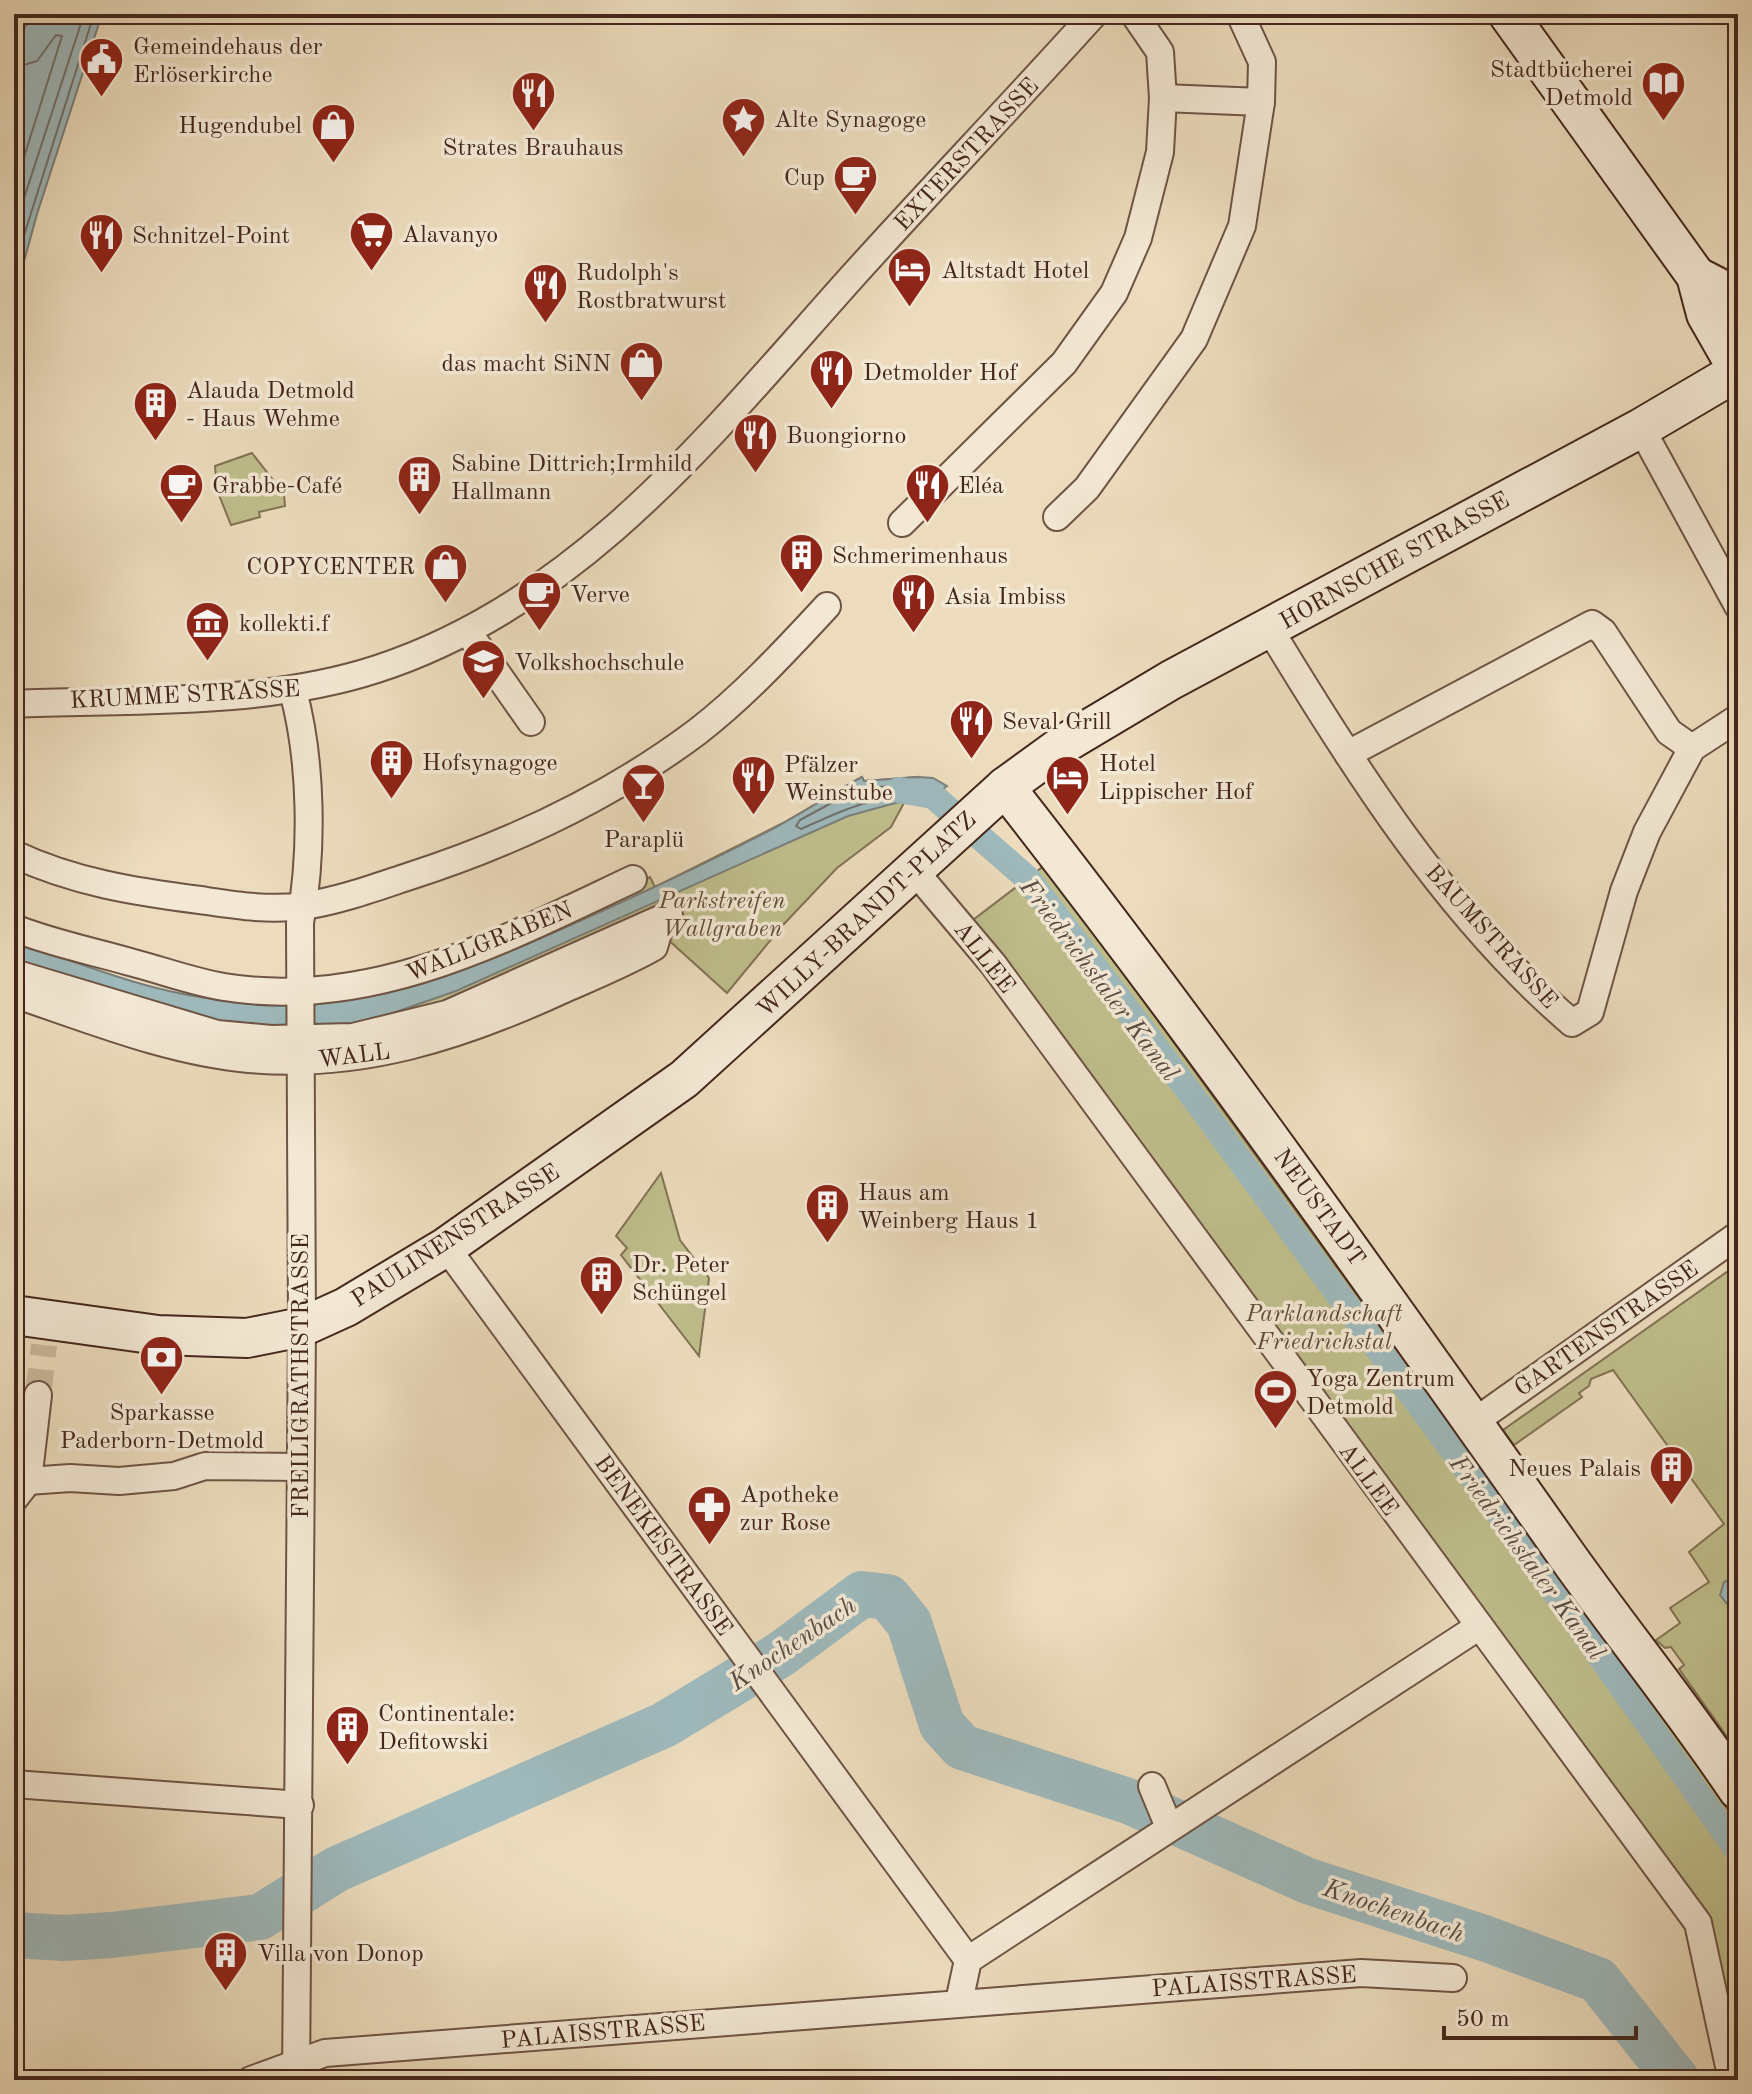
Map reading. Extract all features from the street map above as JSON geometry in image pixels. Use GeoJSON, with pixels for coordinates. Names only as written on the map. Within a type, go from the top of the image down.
{"type":"FeatureCollection","features":[{"type":"Feature","properties":{"kind":"main road"},"geometry":{"type":"LineString","coordinates":[[1508,14],[1696,276],[1706,314],[1738,371]]}},
{"type":"Feature","properties":{"kind":"main road"},"geometry":{"type":"LineString","coordinates":[[1696,276],[1721,289],[1738,311]]}},
{"type":"Feature","properties":{"kind":"main road","name":"HORNSCHE STRASSE"},"geometry":{"type":"LineString","coordinates":[[1052,752],[1171,680],[1641,428],[1738,371]]}},
{"type":"Feature","properties":{"kind":"main road","name":"WILLY-BRANDT-PLATZ"},"geometry":{"type":"LineString","coordinates":[[684,1079],[794,982],[913,869],[1052,752]]}},
{"type":"Feature","properties":{"kind":"main road","name":"NEUSTADT"},"geometry":{"type":"LineString","coordinates":[[979,811],[1087,891],[1274,1143],[1602,1606],[1738,1790]]}},
{"type":"Feature","properties":{"kind":"main road","name":"PAULINENSTRASSE"},"geometry":{"type":"LineString","coordinates":[[35,1327],[247,1338],[302,1327],[346,1307],[446,1247],[684,1079]]}},
{"type":"Feature","properties":{"kind":"street","name":"EXTERSTRASSE"},"geometry":{"type":"LineString","coordinates":[[741,402],[1094,14]]}},
{"type":"Feature","properties":{"kind":"street"},"geometry":{"type":"LineString","coordinates":[[902,523],[1064,363],[1114,293],[1138,238],[1160,152],[1163,98],[1160,52],[1134,14]]}},
{"type":"Feature","properties":{"kind":"street"},"geometry":{"type":"LineString","coordinates":[[1057,517],[1097,476],[1194,339],[1242,226],[1261,102],[1262,62],[1240,14]]}},
{"type":"Feature","properties":{"kind":"street"},"geometry":{"type":"LineString","coordinates":[[1163,98],[1261,102]]}},
{"type":"Feature","properties":{"kind":"street","name":"KRUMME STRASSE"},"geometry":{"type":"LineString","coordinates":[[14,704],[293,691],[376,670],[468,632],[563,572],[653,496],[741,402]]}},
{"type":"Feature","properties":{"kind":"street"},"geometry":{"type":"LineString","coordinates":[[1641,428],[1738,606]]}},
{"type":"Feature","properties":{"kind":"street"},"geometry":{"type":"LineString","coordinates":[[14,854],[39,866],[122,890],[261,908],[303,906],[484,852],[570,814],[700,730],[778,658],[827,606]]}},
{"type":"Feature","properties":{"kind":"street"},"geometry":{"type":"LineString","coordinates":[[1348,754],[1592,624],[1603,632],[1669,732],[1692,748]]}},
{"type":"Feature","properties":{"kind":"street","name":"BAUMSTRASSE"},"geometry":{"type":"LineString","coordinates":[[1269,628],[1394,823],[1537,993],[1572,1023],[1590,1012],[1624,891],[1647,832],[1692,748],[1738,718]]}},
{"type":"Feature","properties":{"kind":"street"},"geometry":{"type":"LineString","coordinates":[[468,632],[531,722]]}},
{"type":"Feature","properties":{"kind":"street","name":"FREILIGRATHSTRASSE"},"geometry":{"type":"LineString","coordinates":[[293,691],[305,735],[307,886],[303,906],[300,997],[302,1327],[297,2071]]}},
{"type":"Feature","properties":{"kind":"street","name":"ALLEE"},"geometry":{"type":"LineString","coordinates":[[913,869],[993,964],[1698,1923],[1732,2080]]}},
{"type":"Feature","properties":{"kind":"street","name":"WALLGRABEN"},"geometry":{"type":"LineString","coordinates":[[14,928],[223,987],[300,997],[413,975],[528,929],[633,879]]}},
{"type":"Feature","properties":{"kind":"street","name":"WALL"},"geometry":{"type":"LineString","coordinates":[[14,973],[217,1034],[300,1044],[331,1062],[398,1051],[488,1024],[654,947],[668,916]]}},
{"type":"Feature","properties":{"kind":"street","name":"WALL"},"geometry":{"type":"LineString","coordinates":[[14,994],[205,1052],[248,1059],[300,1044]]}},
{"type":"Feature","properties":{"kind":"street","name":"GARTENSTRASSE"},"geometry":{"type":"LineString","coordinates":[[1474,1422],[1738,1235]]}},
{"type":"Feature","properties":{"kind":"street","name":"BENEKESTRASSE"},"geometry":{"type":"LineString","coordinates":[[446,1247],[968,1960]]}},
{"type":"Feature","properties":{"kind":"street"},"geometry":{"type":"LineString","coordinates":[[38,1395],[21,1490],[70,1478],[119,1481],[174,1476],[205,1466],[299,1467]]}},
{"type":"Feature","properties":{"kind":"street"},"geometry":{"type":"LineString","coordinates":[[959,2002],[968,1960],[1478,1627]]}},
{"type":"Feature","properties":{"kind":"street"},"geometry":{"type":"LineString","coordinates":[[14,1784],[300,1805]]}},
{"type":"Feature","properties":{"kind":"street"},"geometry":{"type":"LineString","coordinates":[[1152,1786],[1167,1828]]}},
{"type":"Feature","properties":{"kind":"street","name":"PALAISSTRASSE"},"geometry":{"type":"LineString","coordinates":[[251,2080],[297,2071],[325,2053],[1361,1973],[1453,1978]]}},
{"type":"Feature","properties":{"kind":"green space"},"geometry":{"type":"Polygon","coordinates":[[[252,453],[284,494],[285,506],[259,512],[260,517],[231,525],[217,490],[215,466],[252,453]]]}},
{"type":"Feature","properties":{"kind":"green space","name":"Parkstreifen Wallgraben"},"geometry":{"type":"Polygon","coordinates":[[[862,777],[864,781],[918,777],[891,827],[837,868],[783,925],[727,993],[665,937],[325,1054],[325,999],[577,912],[650,877],[655,887],[783,823],[862,777]]]}},
{"type":"Feature","properties":{"kind":"green space","name":"Parklandschaft Friedrichstal"},"geometry":{"type":"Polygon","coordinates":[[[1045,865],[1695,1761],[1738,1825],[1738,2080],[1695,1925],[973,920],[1045,865]]]}},
{"type":"Feature","properties":{"kind":"green space"},"geometry":{"type":"Polygon","coordinates":[[[661,1173],[680,1240],[709,1278],[699,1356],[621,1255],[627,1248],[616,1236],[661,1173]]]}},
{"type":"Feature","properties":{"kind":"green space"},"geometry":{"type":"Polygon","coordinates":[[[1738,1264],[1738,1752],[1679,1669],[1684,1665],[1671,1647],[1665,1648],[1656,1640],[1680,1623],[1670,1608],[1709,1582],[1689,1552],[1724,1524],[1613,1370],[1591,1379],[1589,1386],[1579,1393],[1582,1397],[1514,1445],[1503,1430],[1738,1264]]]}},
{"type":"Feature","properties":{"kind":"water"},"geometry":{"type":"Polygon","coordinates":[[[34,14],[102,14],[37,214],[14,298],[14,43],[34,14]]]}},
{"type":"Feature","properties":{"kind":"water"},"geometry":{"type":"Polygon","coordinates":[[[862,777],[864,781],[933,778],[947,786],[921,805],[899,802],[848,816],[456,991],[361,1024],[325,1031],[325,1002],[356,999],[415,986],[500,955],[724,854],[862,777]]]}},
{"type":"Feature","properties":{"kind":"water"},"geometry":{"type":"Polygon","coordinates":[[[14,940],[110,974],[176,993],[243,1002],[276,1001],[277,1030],[177,1013],[78,983],[14,960],[14,940]]]}},
{"type":"Feature","properties":{"kind":"water"},"geometry":{"type":"Polygon","coordinates":[[[1738,1578],[1738,1606],[1728,1605],[1720,1595],[1724,1582],[1738,1578]]]}},
{"type":"Feature","properties":{"kind":"waterway","name":"Friedrichstaler Kanal"},"geometry":{"type":"LineString","coordinates":[[899,790],[933,796],[1028,879],[1200,1106],[1514,1534],[1738,1851]]}},
{"type":"Feature","properties":{"kind":"waterway","name":"Friedrichstaler Kanal"},"geometry":{"type":"LineString","coordinates":[[242,1016],[325,1017],[358,1012]]}},
{"type":"Feature","properties":{"kind":"waterway","name":"Knochenbach"},"geometry":{"type":"LineString","coordinates":[[14,1935],[64,1938],[112,1935],[260,1917],[337,1869],[664,1725],[781,1654],[862,1594],[888,1597],[909,1623],[942,1725],[962,1747],[1131,1802],[1308,1881],[1484,1938],[1598,1980],[1677,2080]]}},
{"type":"Feature","properties":{"kind":"tunnel"},"geometry":{"type":"LineString","coordinates":[[38,1395],[44,1345]]}},
{"type":"Feature","properties":{"kind":"place","name":"Gemeindehaus der Erlöserkirche"},"geometry":{"type":"Point","coordinates":[102,99]}},
{"type":"Feature","properties":{"kind":"place","name":"Stadtbücherei Detmold"},"geometry":{"type":"Point","coordinates":[1664,122]}},
{"type":"Feature","properties":{"kind":"place","name":"Strates Brauhaus"},"geometry":{"type":"Point","coordinates":[533,132]}},
{"type":"Feature","properties":{"kind":"place","name":"Alte Synagoge"},"geometry":{"type":"Point","coordinates":[743,158]}},
{"type":"Feature","properties":{"kind":"place","name":"Hugendubel"},"geometry":{"type":"Point","coordinates":[333,164]}},
{"type":"Feature","properties":{"kind":"place","name":"Cup"},"geometry":{"type":"Point","coordinates":[856,216]}},
{"type":"Feature","properties":{"kind":"place","name":"Alavanyo"},"geometry":{"type":"Point","coordinates":[371,273]}},
{"type":"Feature","properties":{"kind":"place","name":"Schnitzel-Point"},"geometry":{"type":"Point","coordinates":[101,274]}},
{"type":"Feature","properties":{"kind":"place","name":"Altstadt Hotel"},"geometry":{"type":"Point","coordinates":[910,309]}},
{"type":"Feature","properties":{"kind":"place","name":"Rudolph's Rostbratwurst"},"geometry":{"type":"Point","coordinates":[545,325]}},
{"type":"Feature","properties":{"kind":"place","name":"das macht SiNN"},"geometry":{"type":"Point","coordinates":[642,402]}},
{"type":"Feature","properties":{"kind":"place","name":"Detmolder Hof"},"geometry":{"type":"Point","coordinates":[832,411]}},
{"type":"Feature","properties":{"kind":"place","name":"Alauda Detmold - Haus Wehme"},"geometry":{"type":"Point","coordinates":[155,443]}},
{"type":"Feature","properties":{"kind":"place","name":"Buongiorno"},"geometry":{"type":"Point","coordinates":[755,474]}},
{"type":"Feature","properties":{"kind":"place","name":"Sabine Dittrich;Irmhild Hallmann"},"geometry":{"type":"Point","coordinates":[420,516]}},
{"type":"Feature","properties":{"kind":"place","name":"Grabbe-Café"},"geometry":{"type":"Point","coordinates":[181,524]}},
{"type":"Feature","properties":{"kind":"place","name":"Eléa"},"geometry":{"type":"Point","coordinates":[927,524]}},
{"type":"Feature","properties":{"kind":"place","name":"Schmerimenhaus"},"geometry":{"type":"Point","coordinates":[801,594]}},
{"type":"Feature","properties":{"kind":"place","name":"COPYCENTER"},"geometry":{"type":"Point","coordinates":[446,605]}},
{"type":"Feature","properties":{"kind":"place","name":"Verve"},"geometry":{"type":"Point","coordinates":[539,633]}},
{"type":"Feature","properties":{"kind":"place","name":"Asia Imbiss"},"geometry":{"type":"Point","coordinates":[913,635]}},
{"type":"Feature","properties":{"kind":"place","name":"kollekti.f"},"geometry":{"type":"Point","coordinates":[208,662]}},
{"type":"Feature","properties":{"kind":"place","name":"Volkshochschule"},"geometry":{"type":"Point","coordinates":[483,701]}},
{"type":"Feature","properties":{"kind":"place","name":"Seval Grill"},"geometry":{"type":"Point","coordinates":[971,760]}},
{"type":"Feature","properties":{"kind":"place","name":"Hofsynagoge"},"geometry":{"type":"Point","coordinates":[391,801]}},
{"type":"Feature","properties":{"kind":"place","name":"Hotel Lippischer Hof"},"geometry":{"type":"Point","coordinates":[1068,816]}},
{"type":"Feature","properties":{"kind":"place","name":"Pfälzer Weinstube"},"geometry":{"type":"Point","coordinates":[753,817]}},
{"type":"Feature","properties":{"kind":"place","name":"Paraplü"},"geometry":{"type":"Point","coordinates":[644,824]}},
{"type":"Feature","properties":{"kind":"place","name":"Haus am Weinberg Haus 1"},"geometry":{"type":"Point","coordinates":[827,1245]}},
{"type":"Feature","properties":{"kind":"place","name":"Dr. Peter Schüngel"},"geometry":{"type":"Point","coordinates":[601,1317]}},
{"type":"Feature","properties":{"kind":"place","name":"Sparkasse Paderborn-Detmold"},"geometry":{"type":"Point","coordinates":[162,1397]}},
{"type":"Feature","properties":{"kind":"place","name":"Yoga Zentrum Detmold"},"geometry":{"type":"Point","coordinates":[1275,1431]}},
{"type":"Feature","properties":{"kind":"place","name":"Neues Palais"},"geometry":{"type":"Point","coordinates":[1672,1507]}},
{"type":"Feature","properties":{"kind":"place","name":"Apotheke zur Rose"},"geometry":{"type":"Point","coordinates":[709,1547]}},
{"type":"Feature","properties":{"kind":"place","name":"Continentale: Defitowski"},"geometry":{"type":"Point","coordinates":[347,1766]}},
{"type":"Feature","properties":{"kind":"place","name":"Villa von Donop"},"geometry":{"type":"Point","coordinates":[226,1992]}}]}
